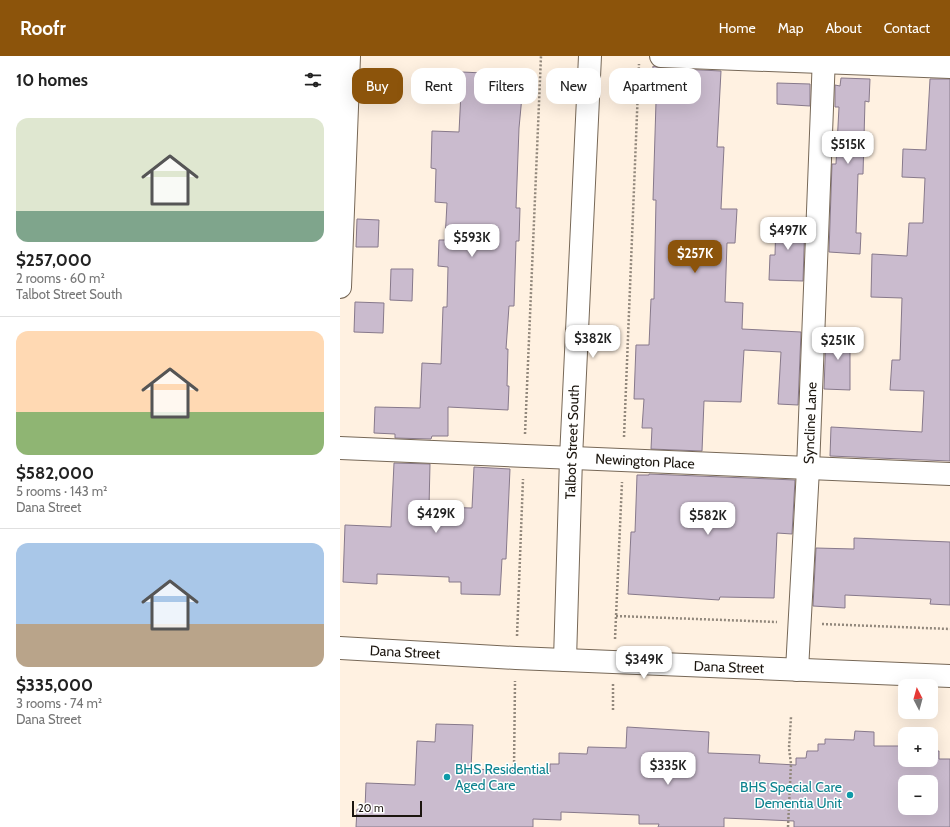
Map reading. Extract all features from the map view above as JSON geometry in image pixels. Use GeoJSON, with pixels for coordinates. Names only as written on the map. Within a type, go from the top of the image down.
{"type":"FeatureCollection","features":[{"type":"Feature","properties":{"kind":"street"},"geometry":{"type":"LineString","coordinates":[[340,287],[349,56]]}},
{"type":"Feature","properties":{"kind":"street","name":"Talbot Street South"},"geometry":{"type":"LineString","coordinates":[[565,660],[571,458],[590,56]]}},
{"type":"Feature","properties":{"kind":"street"},"geometry":{"type":"LineString","coordinates":[[661,56],[824,60],[950,67]]}},
{"type":"Feature","properties":{"kind":"street","name":"Syncline Lane"},"geometry":{"type":"LineString","coordinates":[[797,670],[808,468],[824,60]]}},
{"type":"Feature","properties":{"kind":"street","name":"Newington Place"},"geometry":{"type":"LineString","coordinates":[[340,448],[950,474]]}},
{"type":"Feature","properties":{"kind":"street","name":"Dana Street"},"geometry":{"type":"LineString","coordinates":[[340,648],[516,658],[950,676]]}},
{"type":"Feature","properties":{"kind":"path"},"geometry":{"type":"LineString","coordinates":[[514,770],[516,658],[541,56]]}},
{"type":"Feature","properties":{"kind":"path"},"geometry":{"type":"LineString","coordinates":[[639,67],[616,616],[950,629]]}},
{"type":"Feature","properties":{"kind":"path"},"geometry":{"type":"LineString","coordinates":[[788,827],[791,764],[788,748],[791,717]]}},
{"type":"Feature","properties":{"kind":"building"},"geometry":{"type":"Polygon","coordinates":[[[701,70],[721,71],[717,147],[724,147],[721,209],[737,209],[735,243],[727,243],[725,302],[743,303],[742,329],[801,332],[798,405],[778,404],[781,352],[744,350],[741,402],[704,401],[702,451],[651,449],[652,428],[642,428],[644,399],[634,399],[636,345],[649,345],[651,299],[654,299],[656,200],[653,200],[656,104],[701,104],[701,70]]]}},
{"type":"Feature","properties":{"kind":"building"},"geometry":{"type":"Polygon","coordinates":[[[466,72],[474,73],[474,104],[521,104],[516,208],[520,208],[519,241],[516,241],[514,306],[509,306],[506,349],[508,349],[508,410],[448,407],[448,436],[432,436],[431,439],[395,438],[395,434],[374,433],[375,407],[420,408],[422,363],[441,364],[443,307],[447,307],[448,267],[438,266],[439,240],[445,240],[447,203],[435,202],[436,169],[431,168],[432,131],[459,132],[460,104],[466,104],[466,72]]]}},
{"type":"Feature","properties":{"kind":"building"},"geometry":{"type":"Polygon","coordinates":[[[841,78],[870,79],[869,102],[865,101],[863,174],[858,174],[856,233],[861,233],[860,254],[829,252],[832,164],[836,164],[839,107],[835,107],[835,85],[840,86],[841,78]]]}},
{"type":"Feature","properties":{"kind":"building"},"geometry":{"type":"Polygon","coordinates":[[[930,79],[950,79],[950,461],[830,456],[831,427],[922,432],[924,391],[890,390],[892,360],[900,360],[902,298],[871,297],[872,254],[907,256],[909,223],[923,223],[925,178],[902,177],[903,149],[926,150],[930,79]]]}},
{"type":"Feature","properties":{"kind":"building"},"geometry":{"type":"Polygon","coordinates":[[[777,83],[810,84],[810,106],[777,104],[777,83]]]}},
{"type":"Feature","properties":{"kind":"building"},"geometry":{"type":"Polygon","coordinates":[[[357,219],[379,220],[378,247],[356,247],[357,219]]]}},
{"type":"Feature","properties":{"kind":"building"},"geometry":{"type":"Polygon","coordinates":[[[776,219],[805,220],[803,281],[769,280],[770,255],[775,255],[776,219]]]}},
{"type":"Feature","properties":{"kind":"building"},"geometry":{"type":"Polygon","coordinates":[[[391,269],[413,269],[412,301],[390,300],[391,269]]]}},
{"type":"Feature","properties":{"kind":"building"},"geometry":{"type":"Polygon","coordinates":[[[355,302],[384,303],[383,333],[354,332],[355,302]]]}},
{"type":"Feature","properties":{"kind":"building"},"geometry":{"type":"Polygon","coordinates":[[[830,330],[850,331],[850,390],[824,389],[826,333],[830,333],[830,330]]]}},
{"type":"Feature","properties":{"kind":"building"},"geometry":{"type":"Polygon","coordinates":[[[394,463],[430,464],[429,507],[472,508],[474,467],[510,469],[506,559],[502,559],[500,595],[461,594],[461,582],[449,582],[449,577],[377,574],[377,584],[343,582],[345,525],[391,527],[394,463]]]}},
{"type":"Feature","properties":{"kind":"building"},"geometry":{"type":"Polygon","coordinates":[[[649,474],[795,480],[792,534],[777,533],[774,598],[720,597],[719,600],[628,594],[631,532],[635,532],[637,475],[649,474]]]}},
{"type":"Feature","properties":{"kind":"building"},"geometry":{"type":"Polygon","coordinates":[[[854,538],[950,542],[950,605],[930,604],[931,599],[845,595],[845,608],[813,606],[816,548],[854,549],[854,538]]]}},
{"type":"Feature","properties":{"kind":"building"},"geometry":{"type":"Polygon","coordinates":[[[436,724],[473,725],[471,769],[550,772],[550,764],[559,764],[559,753],[587,754],[588,747],[626,748],[627,727],[709,732],[708,753],[760,755],[759,763],[796,765],[796,758],[806,758],[807,751],[818,751],[818,744],[825,744],[825,739],[854,740],[855,731],[874,732],[874,746],[898,746],[898,767],[938,767],[938,751],[939,759],[950,759],[950,827],[794,827],[794,821],[724,818],[724,827],[658,827],[659,824],[639,824],[639,815],[561,812],[561,820],[533,819],[533,827],[356,827],[357,809],[365,809],[366,783],[415,785],[417,741],[435,742],[436,724]]]}},
{"type":"Feature","properties":{"kind":"place","name":"BHS Residential Aged Care"},"geometry":{"type":"Point","coordinates":[447,777]}},
{"type":"Feature","properties":{"kind":"place","name":"BHS Special Care Dementia Unit"},"geometry":{"type":"Point","coordinates":[850,795]}}]}
